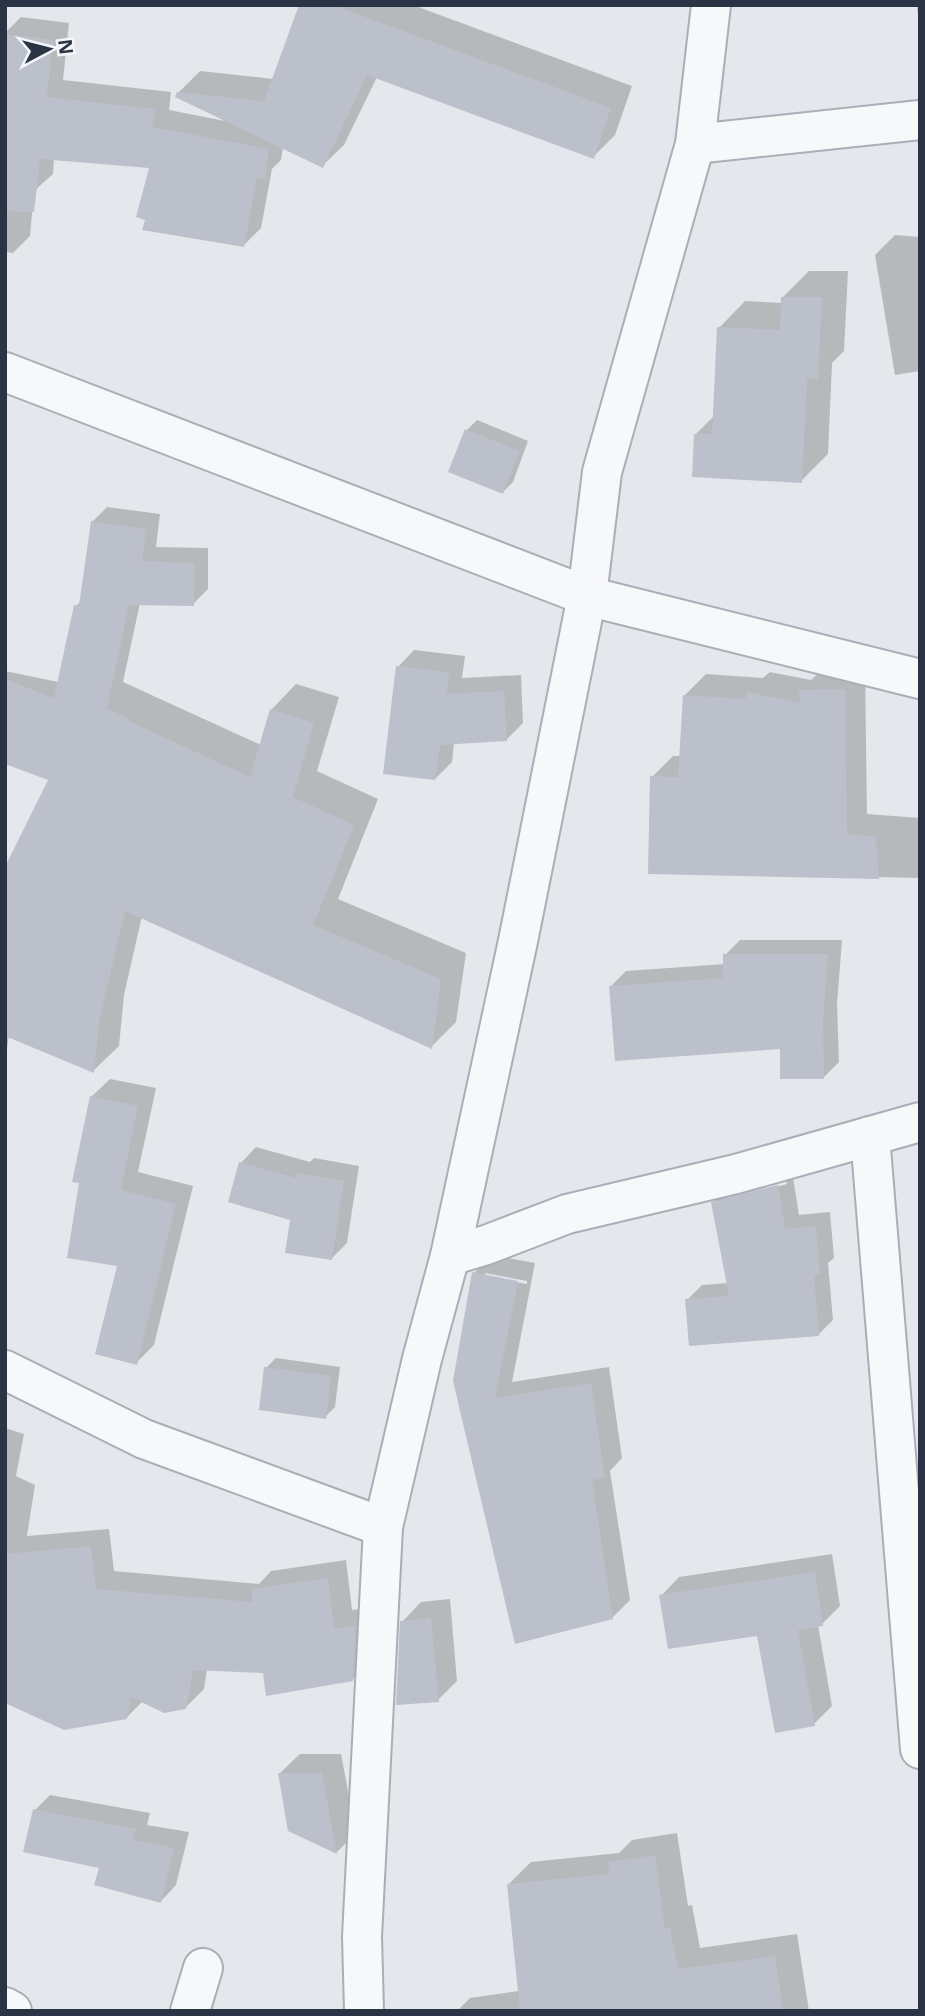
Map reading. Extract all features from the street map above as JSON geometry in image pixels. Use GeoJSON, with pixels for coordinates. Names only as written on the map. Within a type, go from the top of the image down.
{"type":"FeatureCollection","features":[{"type":"Feature","properties":{"kind":"street"},"geometry":{"type":"LineString","coordinates":[[364,2011],[362,1937],[383,1527],[422,1359],[450,1256],[518,941],[587,596],[602,472],[695,144],[711,5]]}},
{"type":"Feature","properties":{"kind":"street"},"geometry":{"type":"LineString","coordinates":[[695,144],[920,120]]}},
{"type":"Feature","properties":{"kind":"street"},"geometry":{"type":"LineString","coordinates":[[5,372],[587,596],[920,679]]}},
{"type":"Feature","properties":{"kind":"street"},"geometry":{"type":"LineString","coordinates":[[450,1256],[567,1214],[736,1174],[920,1122]]}},
{"type":"Feature","properties":{"kind":"street"},"geometry":{"type":"LineString","coordinates":[[870,1136],[915,1627],[920,1749]]}},
{"type":"Feature","properties":{"kind":"street"},"geometry":{"type":"LineString","coordinates":[[5,1370],[144,1439],[383,1527]]}},
{"type":"Feature","properties":{"kind":"street"},"geometry":{"type":"LineString","coordinates":[[190,2011],[203,1968]]}},
{"type":"Feature","properties":{"kind":"street"},"geometry":{"type":"LineString","coordinates":[[5,2007],[12,2011]]}},
{"type":"Feature","properties":{"kind":"building"},"geometry":{"type":"Polygon","coordinates":[[[299,5],[333,5],[611,108],[594,159],[367,75],[323,168],[175,97],[177,92],[264,101],[299,5]]]}},
{"type":"Feature","properties":{"kind":"building"},"geometry":{"type":"Polygon","coordinates":[[[5,34],[53,40],[47,97],[155,109],[152,127],[269,149],[265,179],[257,178],[244,247],[142,230],[145,220],[136,217],[149,168],[40,159],[34,212],[5,211],[5,34]]]}},
{"type":"Feature","properties":{"kind":"building"},"geometry":{"type":"Polygon","coordinates":[[[781,297],[822,297],[818,379],[807,379],[802,483],[692,477],[694,434],[712,434],[717,327],[780,330],[781,297]]]}},
{"type":"Feature","properties":{"kind":"building"},"geometry":{"type":"Polygon","coordinates":[[[465,429],[520,451],[503,494],[448,472],[465,429]]]}},
{"type":"Feature","properties":{"kind":"building"},"geometry":{"type":"Polygon","coordinates":[[[91,521],[146,529],[142,561],[194,563],[194,606],[129,605],[107,708],[130,719],[129,721],[250,777],[270,709],[314,723],[293,797],[354,825],[313,925],[441,979],[432,1049],[125,911],[99,1022],[94,1073],[5,1036],[5,867],[48,780],[5,764],[5,679],[54,698],[74,605],[79,606],[91,521]]]}},
{"type":"Feature","properties":{"kind":"building"},"geometry":{"type":"Polygon","coordinates":[[[396,666],[449,672],[447,694],[504,691],[507,741],[440,745],[435,780],[383,774],[396,666]]]}},
{"type":"Feature","properties":{"kind":"building"},"geometry":{"type":"Polygon","coordinates":[[[845,689],[847,834],[876,837],[879,879],[648,874],[650,776],[678,777],[683,695],[745,699],[747,692],[800,703],[799,690],[845,689]]]}},
{"type":"Feature","properties":{"kind":"building"},"geometry":{"type":"Polygon","coordinates":[[[723,954],[828,954],[823,1021],[824,1079],[780,1079],[780,1049],[615,1061],[609,986],[723,978],[723,954]]]}},
{"type":"Feature","properties":{"kind":"building"},"geometry":{"type":"Polygon","coordinates":[[[90,1096],[138,1106],[121,1190],[176,1204],[137,1365],[95,1354],[117,1266],[67,1258],[79,1183],[72,1182],[90,1096]]]}},
{"type":"Feature","properties":{"kind":"building"},"geometry":{"type":"Polygon","coordinates":[[[239,1162],[296,1178],[297,1173],[344,1181],[332,1260],[285,1253],[290,1220],[228,1202],[239,1162]]]}},
{"type":"Feature","properties":{"kind":"building"},"geometry":{"type":"Polygon","coordinates":[[[778,1185],[785,1229],[816,1226],[820,1274],[814,1275],[819,1336],[689,1346],[685,1299],[729,1296],[711,1202],[778,1185]]]}},
{"type":"Feature","properties":{"kind":"building"},"geometry":{"type":"Polygon","coordinates":[[[472,1272],[518,1281],[495,1398],[591,1383],[605,1478],[592,1480],[613,1619],[515,1644],[453,1381],[472,1272]]]}},
{"type":"Feature","properties":{"kind":"building"},"geometry":{"type":"Polygon","coordinates":[[[264,1367],[331,1376],[326,1419],[259,1410],[264,1367]]]}},
{"type":"Feature","properties":{"kind":"building"},"geometry":{"type":"Polygon","coordinates":[[[91,1546],[96,1589],[253,1602],[251,1589],[328,1578],[334,1628],[356,1626],[353,1681],[266,1696],[263,1673],[193,1670],[186,1709],[164,1713],[131,1697],[127,1719],[64,1730],[5,1703],[5,1554],[91,1546]]]}},
{"type":"Feature","properties":{"kind":"building"},"geometry":{"type":"Polygon","coordinates":[[[815,1572],[823,1626],[798,1630],[815,1726],[775,1733],[757,1636],[668,1649],[659,1595],[815,1572]]]}},
{"type":"Feature","properties":{"kind":"building"},"geometry":{"type":"Polygon","coordinates":[[[431,1618],[439,1702],[396,1705],[400,1621],[431,1618]]]}},
{"type":"Feature","properties":{"kind":"building"},"geometry":{"type":"Polygon","coordinates":[[[278,1773],[322,1773],[337,1854],[288,1831],[278,1773]]]}},
{"type":"Feature","properties":{"kind":"building"},"geometry":{"type":"Polygon","coordinates":[[[33,1809],[136,1829],[133,1840],[174,1848],[161,1903],[94,1885],[99,1868],[23,1852],[33,1809]]]}},
{"type":"Feature","properties":{"kind":"building"},"geometry":{"type":"Polygon","coordinates":[[[655,1855],[665,1928],[670,1927],[678,1969],[775,1956],[783,2011],[520,2011],[507,1884],[609,1874],[608,1862],[655,1855]]]}}]}
